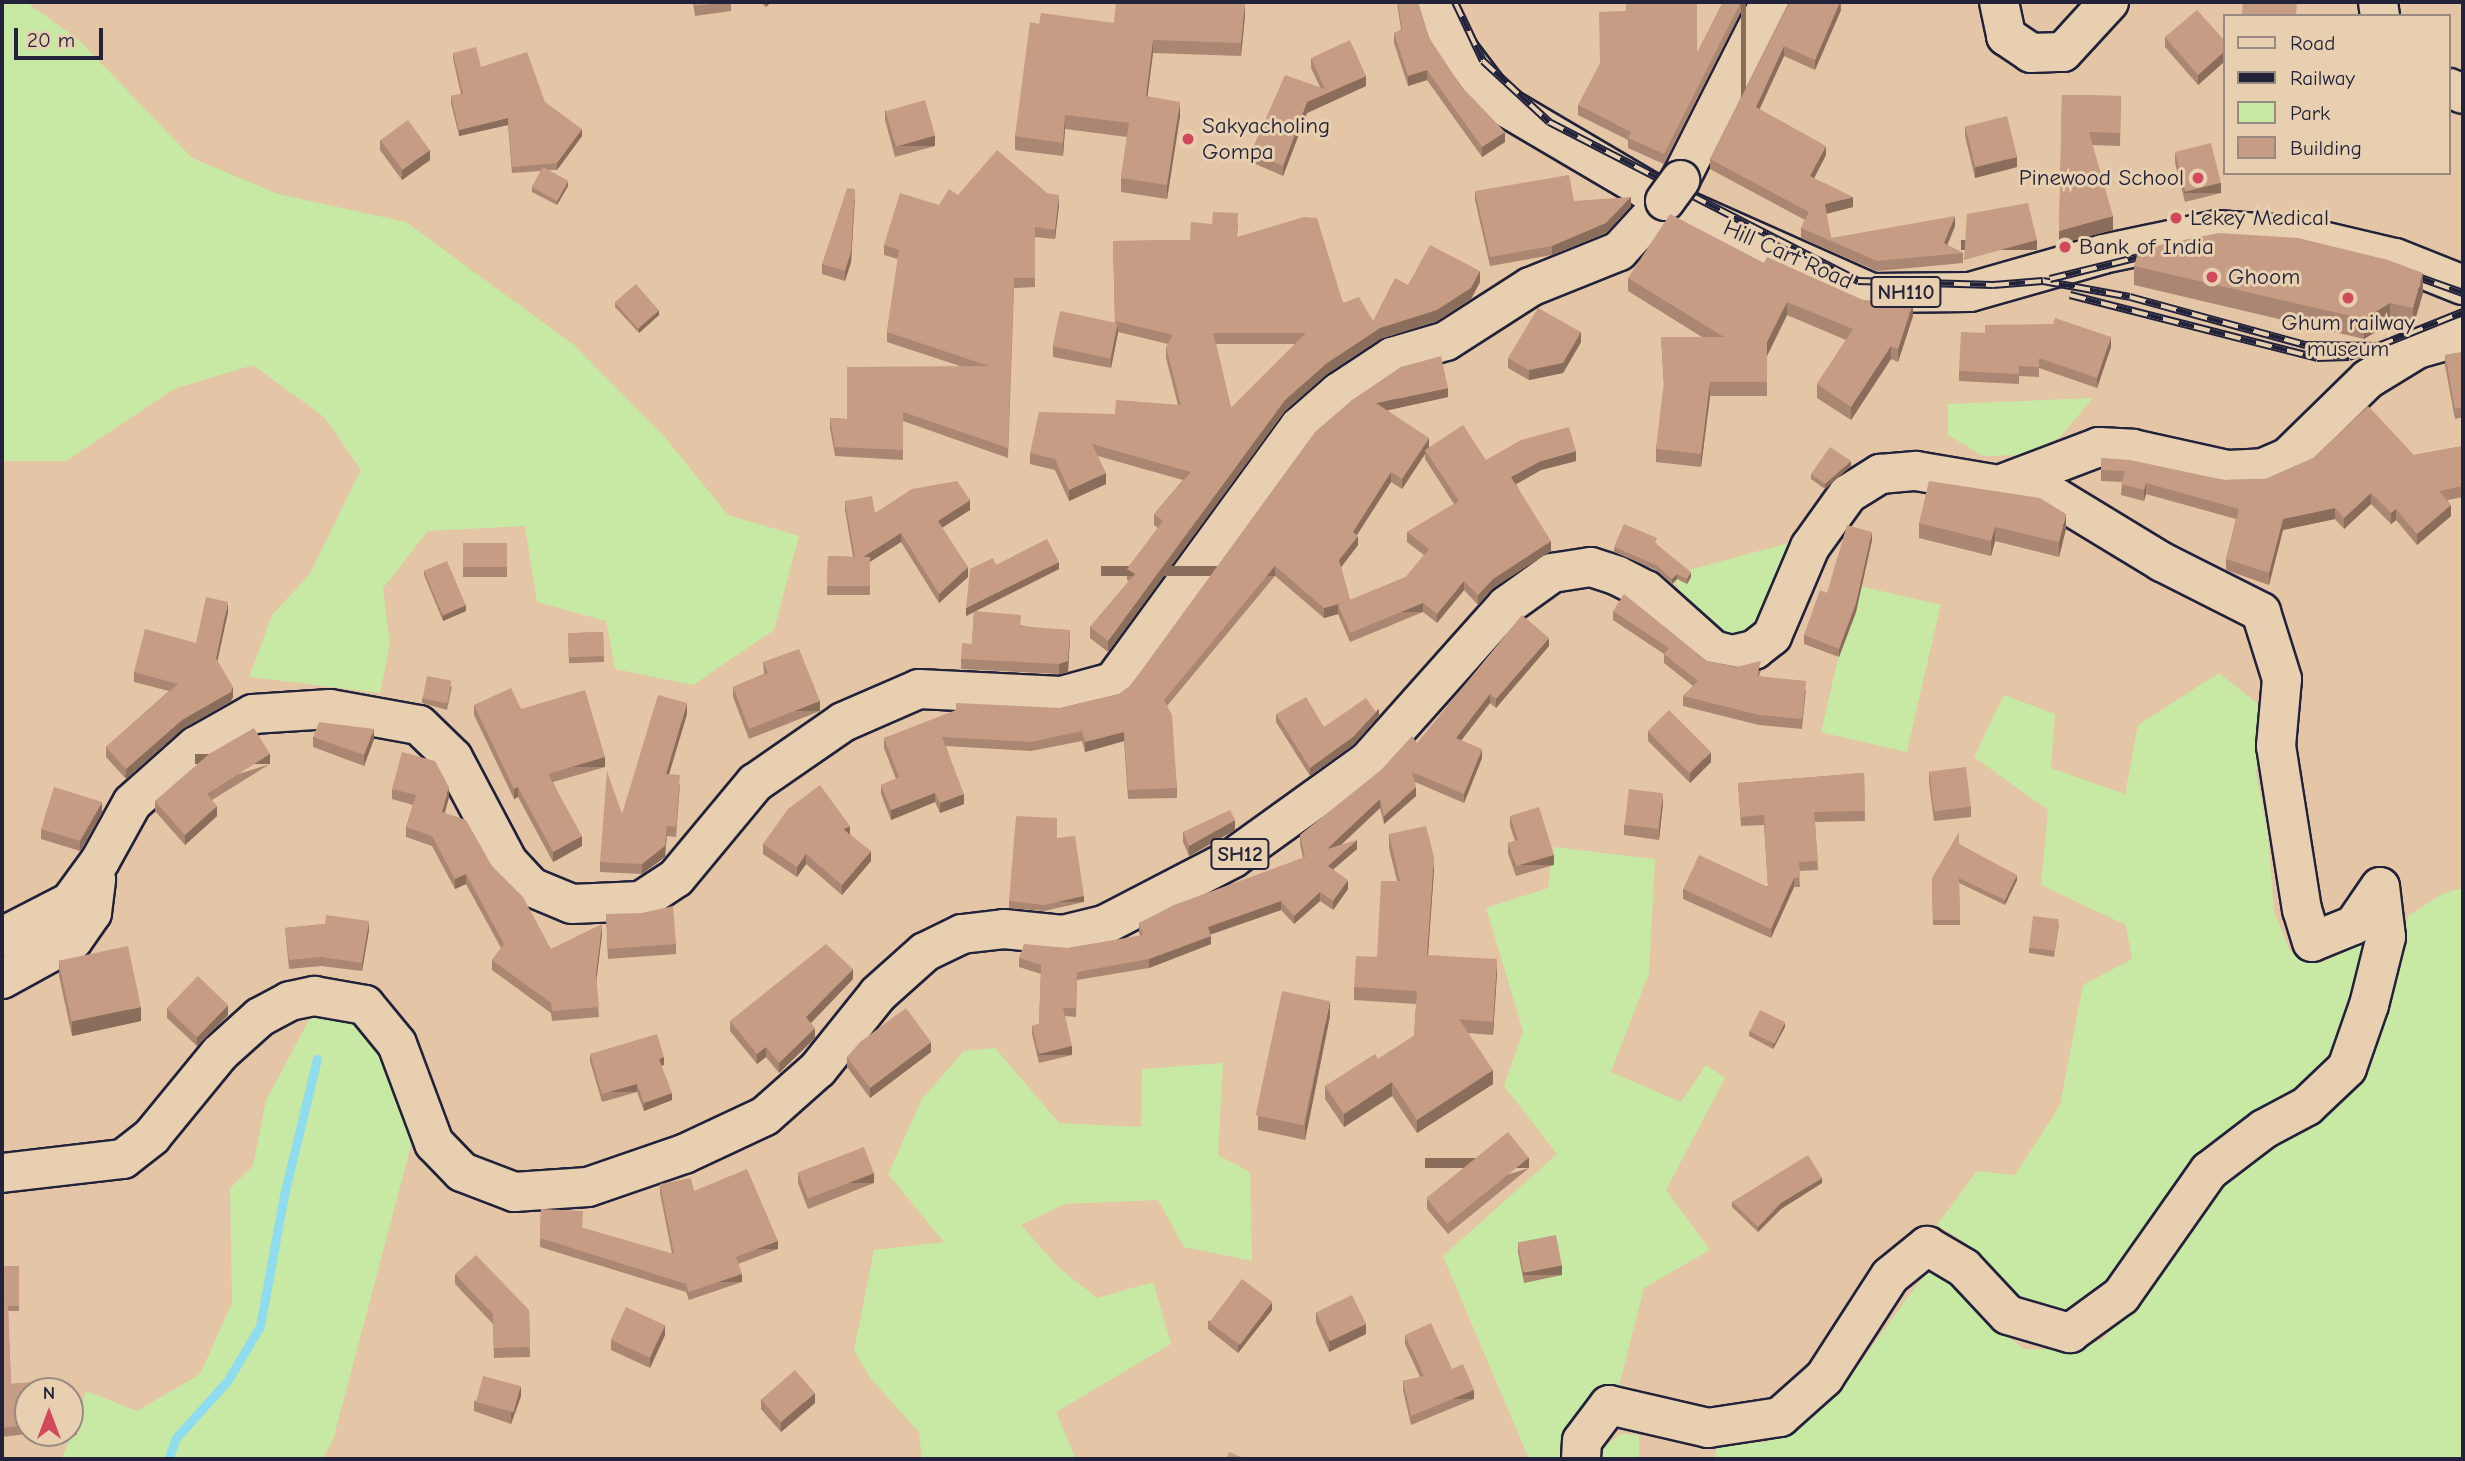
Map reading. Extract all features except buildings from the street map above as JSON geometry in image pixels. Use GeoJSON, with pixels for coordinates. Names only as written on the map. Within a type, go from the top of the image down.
{"type":"FeatureCollection","features":[{"type":"Feature","properties":{"kind":"main road","name":"Hill Cart Road"},"geometry":{"type":"LineString","coordinates":[[1436,2],[1450,40],[1497,103],[1872,293],[1970,292],[2103,254],[2217,229],[2301,236],[2395,258],[2463,285]]}},
{"type":"Feature","properties":{"kind":"main road"},"geometry":{"type":"LineString","coordinates":[[2,937],[70,902],[100,861],[132,803],[196,746],[253,714],[330,709],[419,725],[453,758],[508,862],[531,887],[572,904],[641,901],[676,878],[755,783],[843,722],[919,689],[1061,696],[1113,682],[1299,427],[1339,392],[1392,357],[1446,341],[1530,287],[1619,251],[1673,190],[1770,2]]}},
{"type":"Feature","properties":{"kind":"main road"},"geometry":{"type":"LineString","coordinates":[[1999,2],[2006,36],[2032,53],[2063,51],[2109,2]]}},
{"type":"Feature","properties":{"kind":"main road","name":"SH12"},"geometry":{"type":"LineString","coordinates":[[2,1173],[123,1159],[152,1136],[220,1053],[260,1017],[290,1001],[314,996],[365,1005],[397,1044],[434,1143],[462,1171],[514,1192],[588,1187],[672,1158],[765,1116],[818,1069],[878,993],[925,952],[962,934],[1004,929],[1063,935],[1104,925],[1233,858],[1368,761],[1506,606],[1552,573],[1591,567],[1618,576],[1646,590],[1713,650],[1732,655],[1754,650],[1772,636],[1810,547],[1848,494],[1880,474],[1916,471],[1998,485],[2024,478],[2099,447],[2133,449],[2228,470],[2263,468],[2287,458],[2368,379],[2417,349],[2463,336]]}},
{"type":"Feature","properties":{"kind":"main road"},"geometry":{"type":"LineString","coordinates":[[1581,1459],[1582,1441],[1609,1405],[1708,1429],[1780,1417],[1824,1378],[1890,1276],[1927,1246],[1964,1268],[2008,1315],[2070,1333],[2121,1296],[2209,1171],[2264,1129],[2307,1106],[2347,1068],[2369,1005],[2386,937],[2380,887],[2354,925],[2312,942],[2302,910],[2276,746],[2282,679],[2261,611],[2162,562],[2024,478]]}},
{"type":"Feature","properties":{"kind":"main road"},"geometry":{"type":"LineString","coordinates":[[2,979],[73,940],[92,913],[100,861]]}},
{"type":"Feature","properties":{"kind":"green space"},"geometry":{"type":"Polygon","coordinates":[[[2,2],[26,2],[79,40],[192,158],[278,194],[406,222],[574,345],[663,435],[728,515],[799,536],[774,630],[693,685],[615,669],[606,621],[537,602],[525,526],[428,531],[383,588],[390,644],[380,693],[249,677],[272,615],[309,575],[361,470],[324,417],[253,365],[174,389],[66,461],[2,461],[2,2]]]}},
{"type":"Feature","properties":{"kind":"green space"},"geometry":{"type":"Polygon","coordinates":[[[2093,398],[2060,437],[2024,455],[1983,456],[1948,435],[1948,404],[2093,398]]]}},
{"type":"Feature","properties":{"kind":"green space"},"geometry":{"type":"Polygon","coordinates":[[[1803,539],[1759,630],[1728,637],[1687,612],[1674,574],[1803,539]]]}},
{"type":"Feature","properties":{"kind":"green space"},"geometry":{"type":"Polygon","coordinates":[[[1855,585],[1941,605],[1907,752],[1821,732],[1855,585]]]}},
{"type":"Feature","properties":{"kind":"green space"},"geometry":{"type":"Polygon","coordinates":[[[2219,673],[2267,711],[2256,772],[2268,835],[2274,912],[2290,951],[2320,963],[2349,950],[2368,930],[2353,998],[2329,1053],[2300,1090],[2112,1283],[2063,1318],[2018,1305],[1966,1243],[1937,1225],[1977,1171],[2015,1175],[2060,1105],[2083,985],[2132,959],[2126,925],[2041,885],[2048,810],[1974,757],[2004,695],[2055,714],[2051,768],[2125,794],[2138,725],[2219,673]]]}},
{"type":"Feature","properties":{"kind":"green space"},"geometry":{"type":"Polygon","coordinates":[[[1553,847],[1655,859],[1649,973],[1611,1072],[1681,1102],[1706,1065],[1725,1078],[1666,1190],[1710,1250],[1644,1288],[1619,1386],[1589,1402],[1565,1459],[1529,1459],[1443,1256],[1557,1154],[1504,1086],[1523,1031],[1486,908],[1548,888],[1553,847]]]}},
{"type":"Feature","properties":{"kind":"green space"},"geometry":{"type":"Polygon","coordinates":[[[2463,888],[2463,1459],[1714,1459],[1718,1445],[1767,1442],[1840,1390],[1929,1269],[1960,1285],[1985,1318],[2024,1349],[2069,1350],[2103,1340],[2219,1176],[2320,1113],[2396,961],[2408,916],[2442,894],[2463,888]]]}},
{"type":"Feature","properties":{"kind":"green space"},"geometry":{"type":"Polygon","coordinates":[[[314,1011],[343,1012],[372,1038],[394,1081],[412,1142],[333,1440],[322,1459],[62,1459],[66,1447],[84,1447],[86,1391],[137,1411],[200,1374],[232,1303],[230,1188],[253,1166],[266,1100],[314,1011]]]}},
{"type":"Feature","properties":{"kind":"green space"},"geometry":{"type":"Polygon","coordinates":[[[995,1048],[1059,1123],[1141,1127],[1142,1069],[1223,1063],[1218,1155],[1250,1172],[1252,1261],[1184,1247],[1158,1200],[1065,1204],[1021,1225],[1058,1267],[1097,1298],[1153,1282],[1171,1344],[1056,1412],[1076,1459],[922,1459],[919,1432],[871,1379],[854,1351],[874,1250],[944,1242],[888,1174],[922,1099],[964,1051],[995,1048]]]}},
{"type":"Feature","properties":{"kind":"green space"},"geometry":{"type":"Polygon","coordinates":[[[1621,1434],[1639,1435],[1639,1459],[1603,1459],[1604,1447],[1621,1434]]]}},
{"type":"Feature","properties":{"kind":"waterway"},"geometry":{"type":"LineString","coordinates":[[168,1459],[176,1438],[228,1380],[260,1326],[284,1195],[317,1059]]}},
{"type":"Feature","properties":{"kind":"railway"},"geometry":{"type":"LineString","coordinates":[[1455,2],[1483,61],[1549,122],[1858,281],[1993,285],[2043,281],[2130,297],[2306,345],[2378,346],[2463,312]]}},
{"type":"Feature","properties":{"kind":"railway"},"geometry":{"type":"LineString","coordinates":[[2050,279],[2155,253]]}},
{"type":"Feature","properties":{"kind":"railway"},"geometry":{"type":"LineString","coordinates":[[2404,272],[2463,293]]}},
{"type":"Feature","properties":{"kind":"railway"},"geometry":{"type":"LineString","coordinates":[[2070,295],[2317,358],[2349,357],[2369,350]]}},
{"type":"Feature","properties":{"kind":"place","name":"Sakyacholing Gompa"},"geometry":{"type":"Point","coordinates":[1188,139]}},
{"type":"Feature","properties":{"kind":"place","name":"Pinewood School"},"geometry":{"type":"Point","coordinates":[2198,178]}},
{"type":"Feature","properties":{"kind":"place","name":"Lekey Medical"},"geometry":{"type":"Point","coordinates":[2176,218]}},
{"type":"Feature","properties":{"kind":"place","name":"Bank of India"},"geometry":{"type":"Point","coordinates":[2065,247]}},
{"type":"Feature","properties":{"kind":"place","name":"Ghoom"},"geometry":{"type":"Point","coordinates":[2212,277]}},
{"type":"Feature","properties":{"kind":"place","name":"Ghum railway museum"},"geometry":{"type":"Point","coordinates":[2348,298]}}]}
